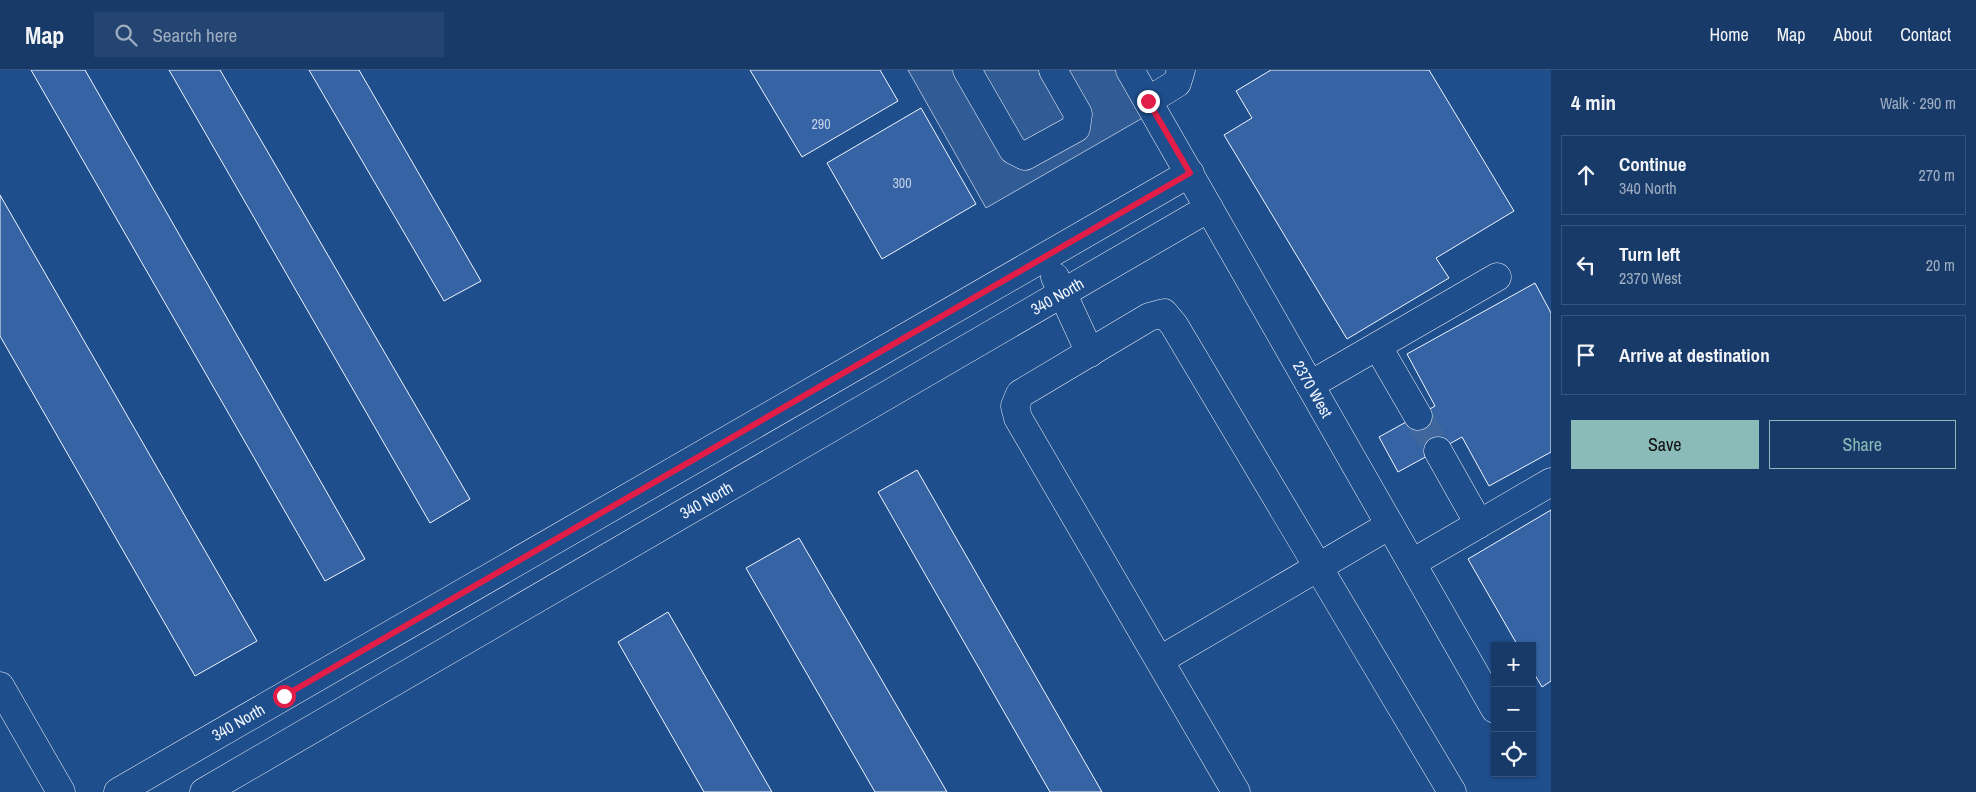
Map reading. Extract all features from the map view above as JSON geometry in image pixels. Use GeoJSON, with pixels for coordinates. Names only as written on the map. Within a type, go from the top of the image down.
{"type":"FeatureCollection","features":[{"type":"Feature","properties":{"kind":"street"},"geometry":{"type":"LineString","coordinates":[[967,70],[1013,150],[1025,156],[1076,128],[1078,114],[1053,70]]}},
{"type":"Feature","properties":{"kind":"street","name":"2370 West"},"geometry":{"type":"LineString","coordinates":[[1130,70],[1491,702]]}},
{"type":"Feature","properties":{"kind":"street"},"geometry":{"type":"LineString","coordinates":[[1148,101],[1186,74]]}},
{"type":"Feature","properties":{"kind":"street","name":"340 North"},"geometry":{"type":"LineString","coordinates":[[118,792],[1190,173]]}},
{"type":"Feature","properties":{"kind":"street","name":"340 North"},"geometry":{"type":"LineString","coordinates":[[204,792],[1209,208]]}},
{"type":"Feature","properties":{"kind":"street"},"geometry":{"type":"LineString","coordinates":[[1044,257],[1064,292],[1090,353]]}},
{"type":"Feature","properties":{"kind":"street"},"geometry":{"type":"LineString","coordinates":[[1310,385],[1497,277]]}},
{"type":"Feature","properties":{"kind":"street"},"geometry":{"type":"LineString","coordinates":[[1236,792],[1018,418],[1014,406],[1020,394],[1149,317],[1164,313],[1174,325],[1452,792]]}},
{"type":"Feature","properties":{"kind":"street"},"geometry":{"type":"LineString","coordinates":[[1378,347],[1418,416]]}},
{"type":"Feature","properties":{"kind":"street"},"geometry":{"type":"LineString","coordinates":[[1438,451],[1479,524]]}},
{"type":"Feature","properties":{"kind":"street"},"geometry":{"type":"LineString","coordinates":[[1412,563],[1551,482]]}},
{"type":"Feature","properties":{"kind":"street"},"geometry":{"type":"LineString","coordinates":[[1160,660],[1390,525]]}},
{"type":"Feature","properties":{"kind":"street"},"geometry":{"type":"LineString","coordinates":[[0,686],[61,792]]}},
{"type":"Feature","properties":{"kind":"shaded area"},"geometry":{"type":"Polygon","coordinates":[[[908,70],[1119,70],[1146,116],[986,208],[908,70]]]}},
{"type":"Feature","properties":{"kind":"building"},"geometry":{"type":"Polygon","coordinates":[[[31,70],[85,70],[365,559],[325,581],[31,70]]]}},
{"type":"Feature","properties":{"kind":"building"},"geometry":{"type":"Polygon","coordinates":[[[169,70],[220,70],[470,499],[430,523],[169,70]]]}},
{"type":"Feature","properties":{"kind":"building"},"geometry":{"type":"Polygon","coordinates":[[[309,70],[359,70],[481,281],[444,301],[309,70]]]}},
{"type":"Feature","properties":{"kind":"building"},"geometry":{"type":"Polygon","coordinates":[[[750,70],[880,70],[898,101],[802,157],[750,70]]]}},
{"type":"Feature","properties":{"kind":"building"},"geometry":{"type":"Polygon","coordinates":[[[1271,70],[1429,70],[1514,211],[1436,258],[1449,278],[1347,339],[1224,135],[1252,118],[1236,91],[1271,70]]]}},
{"type":"Feature","properties":{"kind":"building"},"geometry":{"type":"Polygon","coordinates":[[[921,108],[976,204],[882,259],[827,163],[921,108]]]}},
{"type":"Feature","properties":{"kind":"building"},"geometry":{"type":"Polygon","coordinates":[[[0,195],[257,641],[195,676],[0,336],[0,195]]]}},
{"type":"Feature","properties":{"kind":"building"},"geometry":{"type":"Polygon","coordinates":[[[1535,283],[1551,313],[1551,452],[1489,486],[1462,437],[1398,472],[1379,437],[1435,406],[1407,354],[1535,283]]]}},
{"type":"Feature","properties":{"kind":"building"},"geometry":{"type":"Polygon","coordinates":[[[917,470],[1102,792],[1050,792],[878,492],[917,470]]]}},
{"type":"Feature","properties":{"kind":"building"},"geometry":{"type":"Polygon","coordinates":[[[1551,510],[1551,681],[1542,687],[1536,677],[1536,642],[1516,642],[1468,559],[1551,510]]]}},
{"type":"Feature","properties":{"kind":"building"},"geometry":{"type":"Polygon","coordinates":[[[799,538],[947,792],[875,792],[746,568],[799,538]]]}},
{"type":"Feature","properties":{"kind":"building"},"geometry":{"type":"Polygon","coordinates":[[[668,612],[772,792],[704,792],[618,642],[668,612]]]}},
{"type":"Feature","properties":{"kind":"tunnel"},"geometry":{"type":"LineString","coordinates":[[1418,416],[1438,451]]}},
{"type":"Feature","properties":{"kind":"route"},"geometry":{"type":"LineString","coordinates":[[284,696],[1190,173],[1148,101]]}}]}
